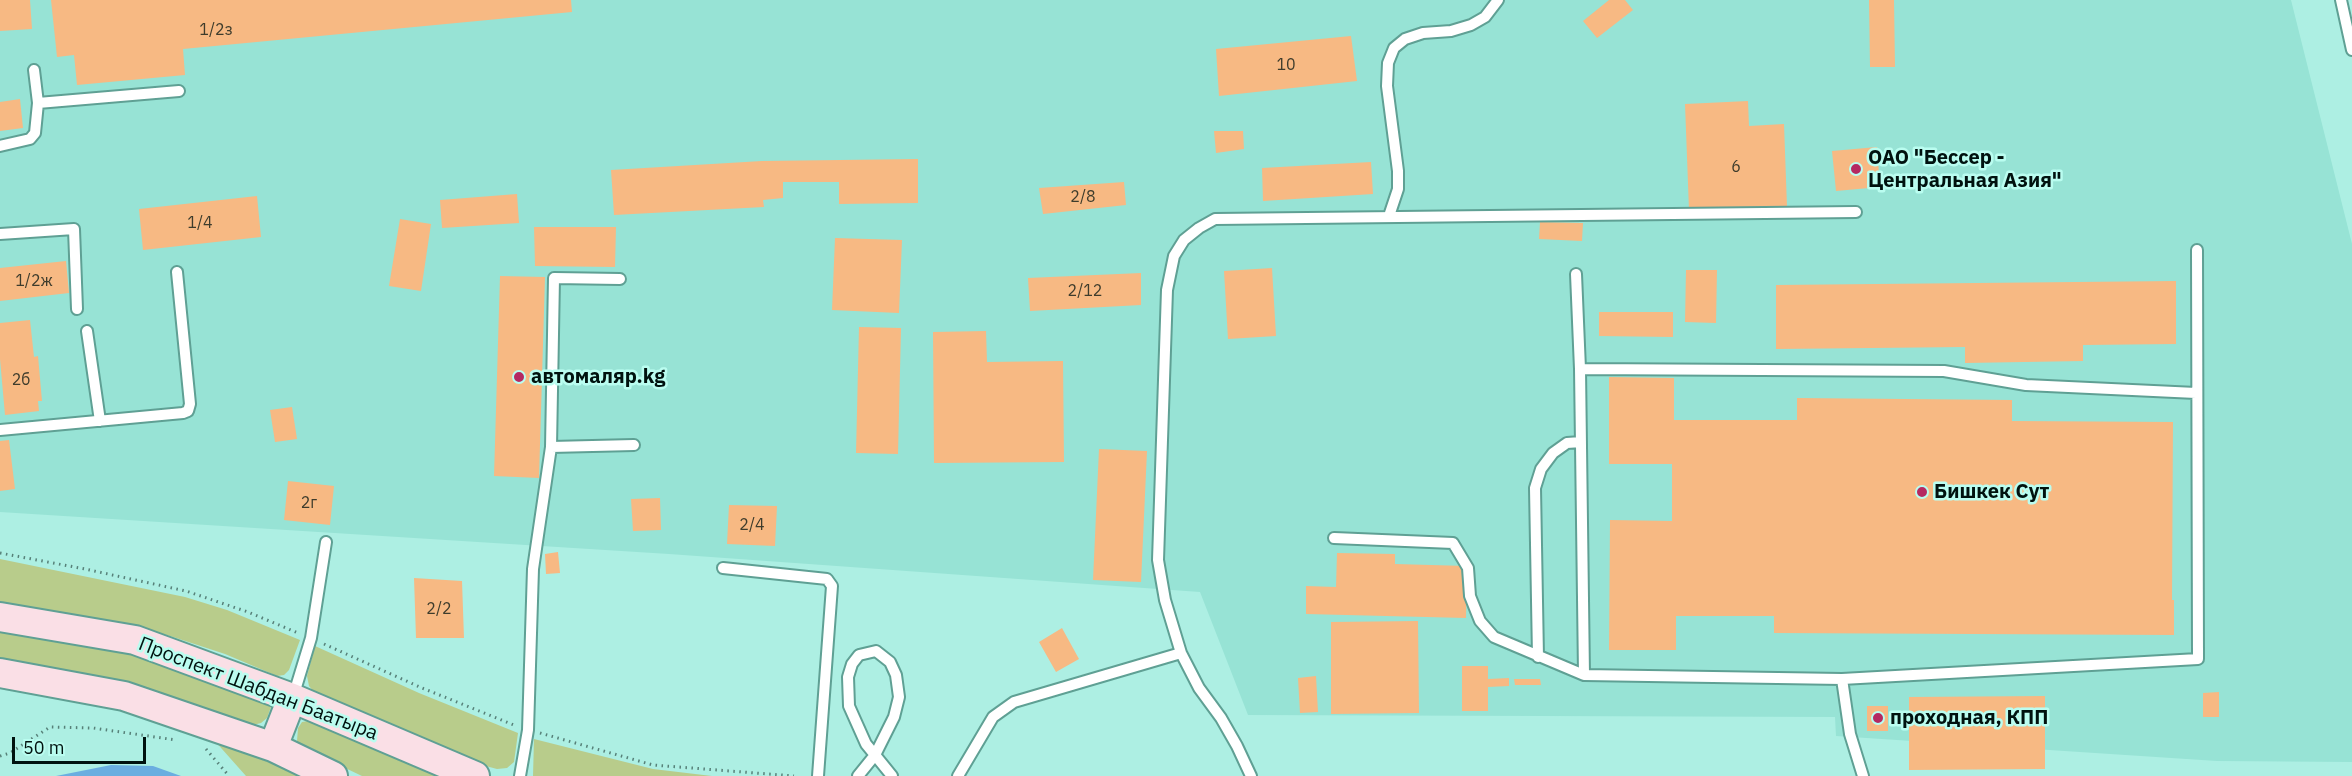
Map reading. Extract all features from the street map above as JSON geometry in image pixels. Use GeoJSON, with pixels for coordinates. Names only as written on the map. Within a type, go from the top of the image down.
{"type":"FeatureCollection","features":[{"type":"Feature","properties":{"kind":"main road","name":"Проспект Шабдан Баатыра"},"geometry":{"type":"LineString","coordinates":[[0,617],[135,640],[292,698],[475,776]]}},
{"type":"Feature","properties":{"kind":"main road"},"geometry":{"type":"LineString","coordinates":[[0,673],[124,696],[273,747],[333,776]]}},
{"type":"Feature","properties":{"kind":"main road"},"geometry":{"type":"LineString","coordinates":[[273,747],[292,698]]}},
{"type":"Feature","properties":{"kind":"lane"},"geometry":{"type":"LineString","coordinates":[[1389,216],[1398,189],[1388,86],[1388,63],[1394,48],[1405,39],[1423,33],[1451,31],[1471,26],[1485,17],[1498,0]]}},
{"type":"Feature","properties":{"kind":"lane"},"geometry":{"type":"LineString","coordinates":[[2341,0],[2352,50]]}},
{"type":"Feature","properties":{"kind":"lane"},"geometry":{"type":"LineString","coordinates":[[0,146],[30,139],[37,127],[38,103],[34,70]]}},
{"type":"Feature","properties":{"kind":"lane"},"geometry":{"type":"LineString","coordinates":[[38,103],[179,91]]}},
{"type":"Feature","properties":{"kind":"lane"},"geometry":{"type":"LineString","coordinates":[[1251,776],[1232,737],[1199,688],[1180,653],[1163,590],[1158,560],[1167,290],[1174,256],[1184,240],[1215,219],[1856,212]]}},
{"type":"Feature","properties":{"kind":"lane"},"geometry":{"type":"LineString","coordinates":[[0,234],[74,229],[77,309]]}},
{"type":"Feature","properties":{"kind":"lane"},"geometry":{"type":"LineString","coordinates":[[1334,538],[1453,543],[1468,568],[1470,596],[1480,621],[1494,637],[1584,675],[1842,679],[2198,659],[2197,250]]}},
{"type":"Feature","properties":{"kind":"lane"},"geometry":{"type":"LineString","coordinates":[[0,430],[100,422],[188,411],[190,404],[177,272]]}},
{"type":"Feature","properties":{"kind":"lane"},"geometry":{"type":"LineString","coordinates":[[1576,274],[1580,369],[1584,675]]}},
{"type":"Feature","properties":{"kind":"lane"},"geometry":{"type":"LineString","coordinates":[[520,776],[528,730],[533,569],[551,447],[554,278],[620,279]]}},
{"type":"Feature","properties":{"kind":"lane"},"geometry":{"type":"LineString","coordinates":[[87,332],[100,422]]}},
{"type":"Feature","properties":{"kind":"lane"},"geometry":{"type":"LineString","coordinates":[[1580,369],[1944,371],[2026,385],[2196,393]]}},
{"type":"Feature","properties":{"kind":"lane"},"geometry":{"type":"LineString","coordinates":[[1538,657],[1535,488],[1541,469],[1553,453],[1568,443],[1581,442]]}},
{"type":"Feature","properties":{"kind":"lane"},"geometry":{"type":"LineString","coordinates":[[551,447],[634,446]]}},
{"type":"Feature","properties":{"kind":"lane"},"geometry":{"type":"LineString","coordinates":[[292,698],[310,638],[326,542]]}},
{"type":"Feature","properties":{"kind":"lane"},"geometry":{"type":"LineString","coordinates":[[723,568],[827,579],[832,586],[818,776]]}},
{"type":"Feature","properties":{"kind":"lane"},"geometry":{"type":"LineString","coordinates":[[858,776],[875,755],[894,717],[898,697],[896,675],[890,662],[876,651],[859,655],[852,664],[848,677],[849,706],[866,744],[875,755],[892,776]]}},
{"type":"Feature","properties":{"kind":"lane"},"geometry":{"type":"LineString","coordinates":[[957,776],[993,717],[1014,702],[1180,653]]}},
{"type":"Feature","properties":{"kind":"lane"},"geometry":{"type":"LineString","coordinates":[[1842,679],[1850,734],[1863,776]]}},
{"type":"Feature","properties":{"kind":"path"},"geometry":{"type":"LineString","coordinates":[[0,554],[85,569],[186,591],[248,612],[422,688],[528,730],[653,765],[794,776]]}},
{"type":"Feature","properties":{"kind":"path"},"geometry":{"type":"LineString","coordinates":[[0,756],[10,753],[50,727],[93,729],[179,740]]}},
{"type":"Feature","properties":{"kind":"path"},"geometry":{"type":"LineString","coordinates":[[201,743],[229,776]]}},
{"type":"Feature","properties":{"kind":"shaded area"},"geometry":{"type":"Polygon","coordinates":[[[0,0],[2291,0],[2352,244],[2352,762],[2217,761],[1836,736],[1835,717],[1248,715],[1200,592],[669,554],[0,512],[0,0]]]}},
{"type":"Feature","properties":{"kind":"shaded area"},"geometry":{"type":"Polygon","coordinates":[[[0,559],[185,597],[227,610],[300,640],[289,670],[284,675],[277,676],[225,654],[167,635],[120,623],[0,603],[0,559]]]}},
{"type":"Feature","properties":{"kind":"shaded area"},"geometry":{"type":"Polygon","coordinates":[[[0,630],[129,654],[192,671],[270,700],[271,707],[267,718],[253,725],[0,664],[0,630]]]}},
{"type":"Feature","properties":{"kind":"shaded area"},"geometry":{"type":"Polygon","coordinates":[[[315,646],[419,693],[518,733],[514,762],[507,768],[497,769],[482,765],[314,692],[309,686],[307,676],[315,646]]]}},
{"type":"Feature","properties":{"kind":"shaded area"},"geometry":{"type":"Polygon","coordinates":[[[314,720],[441,776],[362,776],[301,747],[297,741],[298,728],[302,722],[314,720]]]}},
{"type":"Feature","properties":{"kind":"shaded area"},"geometry":{"type":"Polygon","coordinates":[[[534,739],[653,769],[712,776],[533,776],[534,739]]]}},
{"type":"Feature","properties":{"kind":"shaded area"},"geometry":{"type":"Polygon","coordinates":[[[214,740],[271,763],[300,776],[246,776],[214,740]]]}},
{"type":"Feature","properties":{"kind":"water"},"geometry":{"type":"Polygon","coordinates":[[[111,765],[153,766],[181,776],[56,776],[111,765]]]}},
{"type":"Feature","properties":{"kind":"building"},"geometry":{"type":"Polygon","coordinates":[[[0,0],[30,0],[32,29],[0,31],[0,0]]]}},
{"type":"Feature","properties":{"kind":"building"},"geometry":{"type":"Polygon","coordinates":[[[51,0],[571,0],[572,12],[183,49],[185,75],[77,85],[74,55],[57,57],[51,0]]]}},
{"type":"Feature","properties":{"kind":"building"},"geometry":{"type":"Polygon","coordinates":[[[1609,0],[1625,0],[1633,10],[1597,38],[1583,21],[1609,0]]]}},
{"type":"Feature","properties":{"kind":"building"},"geometry":{"type":"Polygon","coordinates":[[[1869,0],[1894,0],[1895,67],[1870,67],[1869,0]]]}},
{"type":"Feature","properties":{"kind":"building"},"geometry":{"type":"Polygon","coordinates":[[[1351,36],[1357,81],[1219,96],[1216,49],[1351,36]]]}},
{"type":"Feature","properties":{"kind":"building"},"geometry":{"type":"Polygon","coordinates":[[[20,99],[23,128],[0,131],[0,102],[20,99]]]}},
{"type":"Feature","properties":{"kind":"building"},"geometry":{"type":"Polygon","coordinates":[[[1748,101],[1749,126],[1784,124],[1787,207],[1689,210],[1685,104],[1748,101]]]}},
{"type":"Feature","properties":{"kind":"building"},"geometry":{"type":"Polygon","coordinates":[[[1214,131],[1243,131],[1244,149],[1216,153],[1214,131]]]}},
{"type":"Feature","properties":{"kind":"building","name":"ОАО \"Бессер - Центральная Азия\""},"geometry":{"type":"Polygon","coordinates":[[[1877,147],[1880,187],[1836,191],[1832,151],[1877,147]]]}},
{"type":"Feature","properties":{"kind":"building"},"geometry":{"type":"Polygon","coordinates":[[[918,159],[918,203],[839,204],[839,182],[783,182],[783,198],[763,200],[764,207],[614,215],[611,170],[762,161],[918,159]]]}},
{"type":"Feature","properties":{"kind":"building"},"geometry":{"type":"Polygon","coordinates":[[[1371,162],[1373,194],[1263,201],[1262,168],[1371,162]]]}},
{"type":"Feature","properties":{"kind":"building"},"geometry":{"type":"Polygon","coordinates":[[[1124,182],[1126,205],[1043,214],[1039,188],[1124,182]]]}},
{"type":"Feature","properties":{"kind":"building"},"geometry":{"type":"Polygon","coordinates":[[[517,194],[519,223],[442,228],[440,200],[517,194]]]}},
{"type":"Feature","properties":{"kind":"building"},"geometry":{"type":"Polygon","coordinates":[[[257,196],[261,237],[143,250],[139,209],[257,196]]]}},
{"type":"Feature","properties":{"kind":"building"},"geometry":{"type":"Polygon","coordinates":[[[400,219],[431,224],[421,291],[389,286],[400,219]]]}},
{"type":"Feature","properties":{"kind":"building"},"geometry":{"type":"Polygon","coordinates":[[[1540,222],[1583,223],[1582,241],[1539,239],[1540,222]]]}},
{"type":"Feature","properties":{"kind":"building"},"geometry":{"type":"Polygon","coordinates":[[[534,227],[616,227],[615,267],[535,266],[534,227]]]}},
{"type":"Feature","properties":{"kind":"building"},"geometry":{"type":"Polygon","coordinates":[[[835,238],[902,240],[899,313],[832,310],[835,238]]]}},
{"type":"Feature","properties":{"kind":"building"},"geometry":{"type":"Polygon","coordinates":[[[66,261],[69,293],[0,301],[0,268],[66,261]]]}},
{"type":"Feature","properties":{"kind":"building"},"geometry":{"type":"Polygon","coordinates":[[[1272,268],[1276,336],[1228,339],[1224,271],[1272,268]]]}},
{"type":"Feature","properties":{"kind":"building"},"geometry":{"type":"Polygon","coordinates":[[[1686,270],[1717,270],[1716,323],[1685,322],[1686,270]]]}},
{"type":"Feature","properties":{"kind":"building"},"geometry":{"type":"Polygon","coordinates":[[[1141,273],[1141,305],[1030,311],[1028,278],[1141,273]]]}},
{"type":"Feature","properties":{"kind":"building","name":"автомаляр.kg"},"geometry":{"type":"Polygon","coordinates":[[[500,276],[545,277],[539,478],[494,476],[500,276]]]}},
{"type":"Feature","properties":{"kind":"building"},"geometry":{"type":"Polygon","coordinates":[[[2176,281],[2176,344],[2083,345],[2083,361],[1965,363],[1965,347],[1776,349],[1776,285],[2176,281]]]}},
{"type":"Feature","properties":{"kind":"building"},"geometry":{"type":"Polygon","coordinates":[[[1599,312],[1673,312],[1673,337],[1599,336],[1599,312]]]}},
{"type":"Feature","properties":{"kind":"building"},"geometry":{"type":"Polygon","coordinates":[[[30,320],[34,357],[38,356],[42,401],[38,401],[39,411],[5,415],[0,359],[0,323],[30,320]]]}},
{"type":"Feature","properties":{"kind":"building"},"geometry":{"type":"Polygon","coordinates":[[[859,327],[901,328],[898,454],[856,453],[859,327]]]}},
{"type":"Feature","properties":{"kind":"building"},"geometry":{"type":"Polygon","coordinates":[[[986,331],[987,362],[1063,361],[1064,462],[934,463],[933,332],[986,331]]]}},
{"type":"Feature","properties":{"kind":"building","name":"Бишкек Сут"},"geometry":{"type":"Polygon","coordinates":[[[1609,377],[1674,378],[1674,420],[1797,420],[1797,398],[2012,400],[2012,421],[2173,422],[2172,600],[2174,600],[2174,635],[1774,633],[1774,616],[1676,616],[1676,650],[1609,650],[1610,520],[1672,521],[1672,464],[1609,464],[1609,377]]]}},
{"type":"Feature","properties":{"kind":"building"},"geometry":{"type":"Polygon","coordinates":[[[292,407],[297,439],[275,442],[270,410],[292,407]]]}},
{"type":"Feature","properties":{"kind":"building"},"geometry":{"type":"Polygon","coordinates":[[[9,440],[15,489],[0,491],[0,441],[9,440]]]}},
{"type":"Feature","properties":{"kind":"building"},"geometry":{"type":"Polygon","coordinates":[[[1099,449],[1147,451],[1141,582],[1093,580],[1099,449]]]}},
{"type":"Feature","properties":{"kind":"building"},"geometry":{"type":"Polygon","coordinates":[[[288,481],[334,486],[330,525],[284,520],[288,481]]]}},
{"type":"Feature","properties":{"kind":"building"},"geometry":{"type":"Polygon","coordinates":[[[660,498],[661,530],[633,531],[631,499],[660,498]]]}},
{"type":"Feature","properties":{"kind":"building"},"geometry":{"type":"Polygon","coordinates":[[[729,505],[777,506],[775,546],[727,544],[729,505]]]}},
{"type":"Feature","properties":{"kind":"building"},"geometry":{"type":"Polygon","coordinates":[[[558,552],[560,573],[546,574],[545,554],[558,552]]]}},
{"type":"Feature","properties":{"kind":"building"},"geometry":{"type":"Polygon","coordinates":[[[1337,553],[1395,554],[1395,564],[1467,566],[1466,618],[1306,614],[1306,586],[1336,587],[1337,553]]]}},
{"type":"Feature","properties":{"kind":"building"},"geometry":{"type":"Polygon","coordinates":[[[414,578],[462,581],[464,638],[416,638],[414,578]]]}},
{"type":"Feature","properties":{"kind":"building"},"geometry":{"type":"Polygon","coordinates":[[[1418,621],[1419,713],[1331,714],[1331,622],[1418,621]]]}},
{"type":"Feature","properties":{"kind":"building"},"geometry":{"type":"Polygon","coordinates":[[[1062,628],[1079,659],[1056,672],[1039,642],[1062,628]]]}},
{"type":"Feature","properties":{"kind":"building"},"geometry":{"type":"Polygon","coordinates":[[[1462,666],[1488,666],[1488,679],[1509,678],[1509,686],[1488,687],[1488,711],[1462,711],[1462,666]]]}},
{"type":"Feature","properties":{"kind":"building"},"geometry":{"type":"Polygon","coordinates":[[[1316,676],[1318,712],[1300,713],[1298,678],[1316,676]]]}},
{"type":"Feature","properties":{"kind":"building"},"geometry":{"type":"Polygon","coordinates":[[[1514,679],[1540,679],[1541,685],[1515,685],[1514,679]]]}},
{"type":"Feature","properties":{"kind":"building"},"geometry":{"type":"Polygon","coordinates":[[[2219,692],[2219,717],[2203,717],[2203,693],[2219,692]]]}},
{"type":"Feature","properties":{"kind":"building"},"geometry":{"type":"Polygon","coordinates":[[[2045,696],[2045,769],[1909,770],[1909,697],[2045,696]]]}},
{"type":"Feature","properties":{"kind":"building","name":"проходная, КПП"},"geometry":{"type":"Polygon","coordinates":[[[1867,706],[1888,706],[1888,731],[1867,731],[1867,706]]]}},
{"type":"Feature","properties":{"kind":"place","name":"ОАО \"Бессер - Центральная Азия\""},"geometry":{"type":"Point","coordinates":[1856,169]}},
{"type":"Feature","properties":{"kind":"place","name":"автомаляр.kg"},"geometry":{"type":"Point","coordinates":[519,377]}},
{"type":"Feature","properties":{"kind":"place","name":"Бишкек Сут"},"geometry":{"type":"Point","coordinates":[1922,492]}},
{"type":"Feature","properties":{"kind":"place","name":"проходная, КПП"},"geometry":{"type":"Point","coordinates":[1878,718]}}]}
